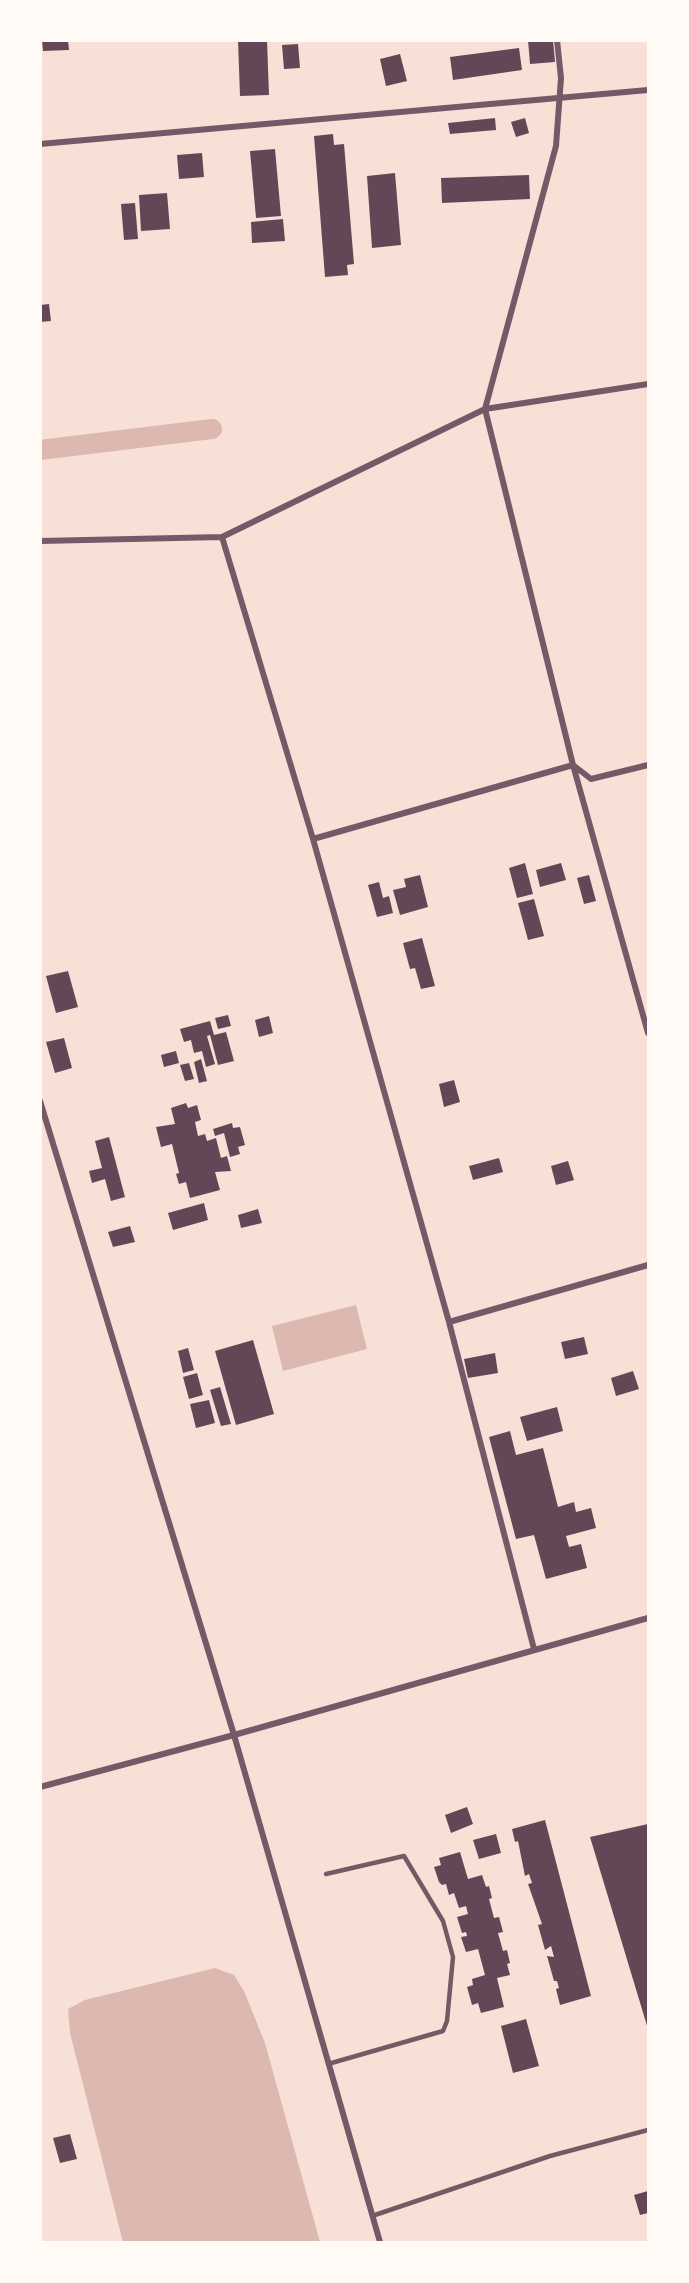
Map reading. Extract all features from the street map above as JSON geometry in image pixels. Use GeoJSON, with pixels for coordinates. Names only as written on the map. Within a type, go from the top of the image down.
{"type":"FeatureCollection","features":[{"type":"Feature","properties":{"kind":"street"},"geometry":{"type":"LineString","coordinates":[[558,40],[561,78],[556,146],[484,409],[573,765],[648,1033]]}},
{"type":"Feature","properties":{"kind":"street"},"geometry":{"type":"LineString","coordinates":[[40,144],[648,90]]}},
{"type":"Feature","properties":{"kind":"street"},"geometry":{"type":"LineString","coordinates":[[40,541],[222,537],[484,409],[648,384]]}},
{"type":"Feature","properties":{"kind":"street"},"geometry":{"type":"LineString","coordinates":[[222,537],[313,839],[449,1322],[534,1649]]}},
{"type":"Feature","properties":{"kind":"street"},"geometry":{"type":"LineString","coordinates":[[573,765],[591,779],[648,765]]}},
{"type":"Feature","properties":{"kind":"street"},"geometry":{"type":"LineString","coordinates":[[313,839],[573,765]]}},
{"type":"Feature","properties":{"kind":"street"},"geometry":{"type":"LineString","coordinates":[[40,1101],[234,1735],[380,2242]]}},
{"type":"Feature","properties":{"kind":"street"},"geometry":{"type":"LineString","coordinates":[[449,1322],[648,1265]]}},
{"type":"Feature","properties":{"kind":"street"},"geometry":{"type":"LineString","coordinates":[[40,1787],[234,1735],[648,1618]]}},
{"type":"Feature","properties":{"kind":"lane"},"geometry":{"type":"LineString","coordinates":[[326,1875],[404,1856],[443,1921],[453,1957],[447,2021],[443,2031],[328,2064]]}},
{"type":"Feature","properties":{"kind":"lane"},"geometry":{"type":"LineString","coordinates":[[372,2216],[550,2156],[648,2130]]}},
{"type":"Feature","properties":{"kind":"shaded area"},"geometry":{"type":"Polygon","coordinates":[[[356,1305],[367,1349],[283,1371],[272,1326],[356,1305]]]}},
{"type":"Feature","properties":{"kind":"shaded area"},"geometry":{"type":"Polygon","coordinates":[[[215,1968],[234,1975],[244,1991],[265,2043],[320,2242],[123,2242],[70,2033],[68,2009],[85,2000],[215,1968]]]}},
{"type":"Feature","properties":{"kind":"building"},"geometry":{"type":"Polygon","coordinates":[[[42,40],[68,40],[69,50],[43,51],[42,40]]]}},
{"type":"Feature","properties":{"kind":"building"},"geometry":{"type":"Polygon","coordinates":[[[238,40],[267,40],[269,95],[240,96],[238,40]]]}},
{"type":"Feature","properties":{"kind":"building"},"geometry":{"type":"Polygon","coordinates":[[[528,40],[553,40],[555,62],[530,64],[528,40]]]}},
{"type":"Feature","properties":{"kind":"building"},"geometry":{"type":"Polygon","coordinates":[[[298,44],[300,68],[284,69],[282,45],[298,44]]]}},
{"type":"Feature","properties":{"kind":"building"},"geometry":{"type":"Polygon","coordinates":[[[519,48],[522,70],[453,80],[450,57],[519,48]]]}},
{"type":"Feature","properties":{"kind":"building"},"geometry":{"type":"Polygon","coordinates":[[[400,54],[407,81],[386,86],[380,59],[400,54]]]}},
{"type":"Feature","properties":{"kind":"building"},"geometry":{"type":"Polygon","coordinates":[[[495,118],[496,130],[450,134],[448,123],[495,118]]]}},
{"type":"Feature","properties":{"kind":"building"},"geometry":{"type":"Polygon","coordinates":[[[525,118],[529,133],[516,137],[511,122],[525,118]]]}},
{"type":"Feature","properties":{"kind":"building"},"geometry":{"type":"Polygon","coordinates":[[[333,134],[334,145],[344,144],[354,264],[347,265],[348,275],[325,277],[314,136],[333,134]]]}},
{"type":"Feature","properties":{"kind":"building"},"geometry":{"type":"Polygon","coordinates":[[[275,149],[281,216],[256,218],[250,151],[275,149]]]}},
{"type":"Feature","properties":{"kind":"building"},"geometry":{"type":"Polygon","coordinates":[[[202,153],[204,177],[179,179],[177,155],[202,153]]]}},
{"type":"Feature","properties":{"kind":"building"},"geometry":{"type":"Polygon","coordinates":[[[395,173],[401,245],[372,248],[367,176],[395,173]]]}},
{"type":"Feature","properties":{"kind":"building"},"geometry":{"type":"Polygon","coordinates":[[[529,175],[530,199],[442,203],[441,178],[529,175]]]}},
{"type":"Feature","properties":{"kind":"building"},"geometry":{"type":"Polygon","coordinates":[[[167,193],[170,229],[141,231],[139,195],[167,193]]]}},
{"type":"Feature","properties":{"kind":"building"},"geometry":{"type":"Polygon","coordinates":[[[135,203],[138,239],[124,240],[121,204],[135,203]]]}},
{"type":"Feature","properties":{"kind":"building"},"geometry":{"type":"Polygon","coordinates":[[[283,219],[285,241],[252,243],[251,222],[283,219]]]}},
{"type":"Feature","properties":{"kind":"building"},"geometry":{"type":"Polygon","coordinates":[[[49,304],[51,321],[40,322],[40,305],[49,304]]]}},
{"type":"Feature","properties":{"kind":"building"},"geometry":{"type":"Polygon","coordinates":[[[525,863],[533,894],[517,898],[509,868],[525,863]]]}},
{"type":"Feature","properties":{"kind":"building"},"geometry":{"type":"Polygon","coordinates":[[[561,863],[566,880],[540,887],[536,870],[561,863]]]}},
{"type":"Feature","properties":{"kind":"building"},"geometry":{"type":"Polygon","coordinates":[[[420,875],[428,907],[400,915],[393,890],[406,887],[404,879],[420,875]]]}},
{"type":"Feature","properties":{"kind":"building"},"geometry":{"type":"Polygon","coordinates":[[[589,875],[596,901],[584,904],[577,878],[589,875]]]}},
{"type":"Feature","properties":{"kind":"building"},"geometry":{"type":"Polygon","coordinates":[[[379,882],[383,898],[389,896],[393,913],[377,917],[368,885],[379,882]]]}},
{"type":"Feature","properties":{"kind":"building"},"geometry":{"type":"Polygon","coordinates":[[[534,899],[544,936],[528,940],[518,903],[534,899]]]}},
{"type":"Feature","properties":{"kind":"building"},"geometry":{"type":"Polygon","coordinates":[[[422,938],[435,986],[421,989],[415,968],[410,969],[403,943],[422,938]]]}},
{"type":"Feature","properties":{"kind":"building"},"geometry":{"type":"Polygon","coordinates":[[[68,971],[78,1007],[56,1013],[46,976],[68,971]]]}},
{"type":"Feature","properties":{"kind":"building"},"geometry":{"type":"Polygon","coordinates":[[[228,1015],[231,1026],[218,1029],[215,1018],[228,1015]]]}},
{"type":"Feature","properties":{"kind":"building"},"geometry":{"type":"Polygon","coordinates":[[[269,1016],[273,1033],[259,1037],[255,1020],[269,1016]]]}},
{"type":"Feature","properties":{"kind":"building"},"geometry":{"type":"Polygon","coordinates":[[[210,1021],[214,1035],[226,1032],[234,1061],[218,1065],[210,1035],[207,1036],[215,1064],[206,1067],[202,1051],[194,1053],[191,1040],[184,1042],[180,1029],[210,1021]]]}},
{"type":"Feature","properties":{"kind":"building"},"geometry":{"type":"Polygon","coordinates":[[[64,1038],[72,1068],[55,1073],[46,1042],[64,1038]]]}},
{"type":"Feature","properties":{"kind":"building"},"geometry":{"type":"Polygon","coordinates":[[[176,1051],[179,1063],[164,1067],[161,1055],[176,1051]]]}},
{"type":"Feature","properties":{"kind":"building"},"geometry":{"type":"Polygon","coordinates":[[[201,1059],[207,1081],[199,1083],[194,1062],[201,1059]]]}},
{"type":"Feature","properties":{"kind":"building"},"geometry":{"type":"Polygon","coordinates":[[[189,1063],[194,1079],[185,1081],[180,1065],[189,1063]]]}},
{"type":"Feature","properties":{"kind":"building"},"geometry":{"type":"Polygon","coordinates":[[[454,1080],[460,1102],[444,1107],[439,1084],[454,1080]]]}},
{"type":"Feature","properties":{"kind":"building"},"geometry":{"type":"Polygon","coordinates":[[[186,1103],[188,1108],[197,1105],[201,1120],[195,1122],[198,1136],[205,1134],[207,1141],[216,1138],[221,1158],[227,1156],[231,1171],[215,1172],[220,1190],[190,1198],[186,1182],[179,1184],[176,1174],[179,1173],[172,1144],[161,1147],[156,1127],[175,1124],[171,1108],[186,1103]]]}},
{"type":"Feature","properties":{"kind":"building"},"geometry":{"type":"Polygon","coordinates":[[[232,1123],[233,1128],[240,1127],[245,1145],[238,1147],[240,1154],[230,1157],[224,1133],[215,1136],[213,1129],[232,1123]]]}},
{"type":"Feature","properties":{"kind":"building"},"geometry":{"type":"Polygon","coordinates":[[[109,1137],[125,1197],[111,1201],[105,1179],[92,1183],[89,1171],[102,1168],[95,1141],[109,1137]]]}},
{"type":"Feature","properties":{"kind":"building"},"geometry":{"type":"Polygon","coordinates":[[[499,1158],[503,1172],[473,1180],[469,1166],[499,1158]]]}},
{"type":"Feature","properties":{"kind":"building"},"geometry":{"type":"Polygon","coordinates":[[[568,1161],[574,1180],[556,1185],[551,1166],[568,1161]]]}},
{"type":"Feature","properties":{"kind":"building"},"geometry":{"type":"Polygon","coordinates":[[[204,1203],[208,1220],[173,1230],[168,1213],[204,1203]]]}},
{"type":"Feature","properties":{"kind":"building"},"geometry":{"type":"Polygon","coordinates":[[[258,1209],[262,1223],[241,1228],[238,1215],[258,1209]]]}},
{"type":"Feature","properties":{"kind":"building"},"geometry":{"type":"Polygon","coordinates":[[[130,1226],[135,1242],[113,1247],[108,1232],[130,1226]]]}},
{"type":"Feature","properties":{"kind":"building"},"geometry":{"type":"Polygon","coordinates":[[[584,1337],[588,1354],[565,1359],[561,1342],[584,1337]]]}},
{"type":"Feature","properties":{"kind":"building"},"geometry":{"type":"Polygon","coordinates":[[[253,1340],[274,1414],[236,1425],[215,1351],[253,1340]]]}},
{"type":"Feature","properties":{"kind":"building"},"geometry":{"type":"Polygon","coordinates":[[[188,1348],[194,1370],[183,1373],[178,1351],[188,1348]]]}},
{"type":"Feature","properties":{"kind":"building"},"geometry":{"type":"Polygon","coordinates":[[[495,1353],[498,1373],[468,1378],[464,1359],[495,1353]]]}},
{"type":"Feature","properties":{"kind":"building"},"geometry":{"type":"Polygon","coordinates":[[[633,1371],[639,1389],[616,1396],[611,1378],[633,1371]]]}},
{"type":"Feature","properties":{"kind":"building"},"geometry":{"type":"Polygon","coordinates":[[[197,1373],[203,1395],[189,1399],[183,1377],[197,1373]]]}},
{"type":"Feature","properties":{"kind":"building"},"geometry":{"type":"Polygon","coordinates":[[[220,1387],[231,1424],[221,1426],[210,1390],[220,1387]]]}},
{"type":"Feature","properties":{"kind":"building"},"geometry":{"type":"Polygon","coordinates":[[[209,1400],[215,1423],[196,1428],[190,1404],[209,1400]]]}},
{"type":"Feature","properties":{"kind":"building"},"geometry":{"type":"Polygon","coordinates":[[[557,1407],[563,1431],[527,1441],[520,1417],[557,1407]]]}},
{"type":"Feature","properties":{"kind":"building"},"geometry":{"type":"Polygon","coordinates":[[[510,1431],[516,1455],[543,1448],[558,1507],[574,1502],[576,1512],[591,1508],[596,1528],[566,1536],[569,1547],[581,1544],[587,1568],[546,1579],[534,1535],[516,1539],[489,1437],[510,1431]]]}},
{"type":"Feature","properties":{"kind":"building"},"geometry":{"type":"Polygon","coordinates":[[[467,1807],[473,1824],[451,1833],[445,1815],[467,1807]]]}},
{"type":"Feature","properties":{"kind":"building"},"geometry":{"type":"Polygon","coordinates":[[[545,1820],[591,1996],[560,2005],[556,1989],[559,1988],[557,1981],[554,1981],[547,1956],[554,1957],[551,1946],[545,1950],[538,1925],[542,1924],[528,1884],[532,1883],[529,1874],[525,1876],[518,1841],[515,1842],[512,1829],[545,1820]]]}},
{"type":"Feature","properties":{"kind":"building"},"geometry":{"type":"Polygon","coordinates":[[[648,1824],[648,2029],[590,1837],[648,1824]]]}},
{"type":"Feature","properties":{"kind":"building"},"geometry":{"type":"Polygon","coordinates":[[[496,1834],[501,1853],[479,1859],[473,1840],[496,1834]]]}},
{"type":"Feature","properties":{"kind":"building"},"geometry":{"type":"Polygon","coordinates":[[[460,1852],[468,1879],[482,1875],[486,1887],[489,1886],[492,1898],[489,1899],[494,1918],[499,1917],[503,1932],[498,1933],[503,1951],[507,1950],[510,1963],[507,1964],[510,1975],[497,1978],[504,2007],[481,2013],[478,2003],[472,2005],[467,1987],[473,1985],[472,1979],[485,1975],[478,1949],[466,1952],[461,1937],[467,1936],[466,1932],[462,1933],[457,1917],[468,1914],[466,1906],[459,1908],[454,1893],[449,1895],[446,1884],[442,1885],[439,1882],[434,1867],[441,1865],[439,1858],[460,1852]]]}},
{"type":"Feature","properties":{"kind":"building"},"geometry":{"type":"Polygon","coordinates":[[[526,2019],[539,2066],[513,2073],[501,2026],[526,2019]]]}},
{"type":"Feature","properties":{"kind":"building"},"geometry":{"type":"Polygon","coordinates":[[[70,2134],[77,2159],[60,2163],[53,2138],[70,2134]]]}},
{"type":"Feature","properties":{"kind":"building"},"geometry":{"type":"Polygon","coordinates":[[[648,2191],[648,2213],[640,2215],[634,2195],[648,2191]]]}},
{"type":"Feature","properties":{"kind":"waterway"},"geometry":{"type":"LineString","coordinates":[[40,450],[212,429]]}}]}
